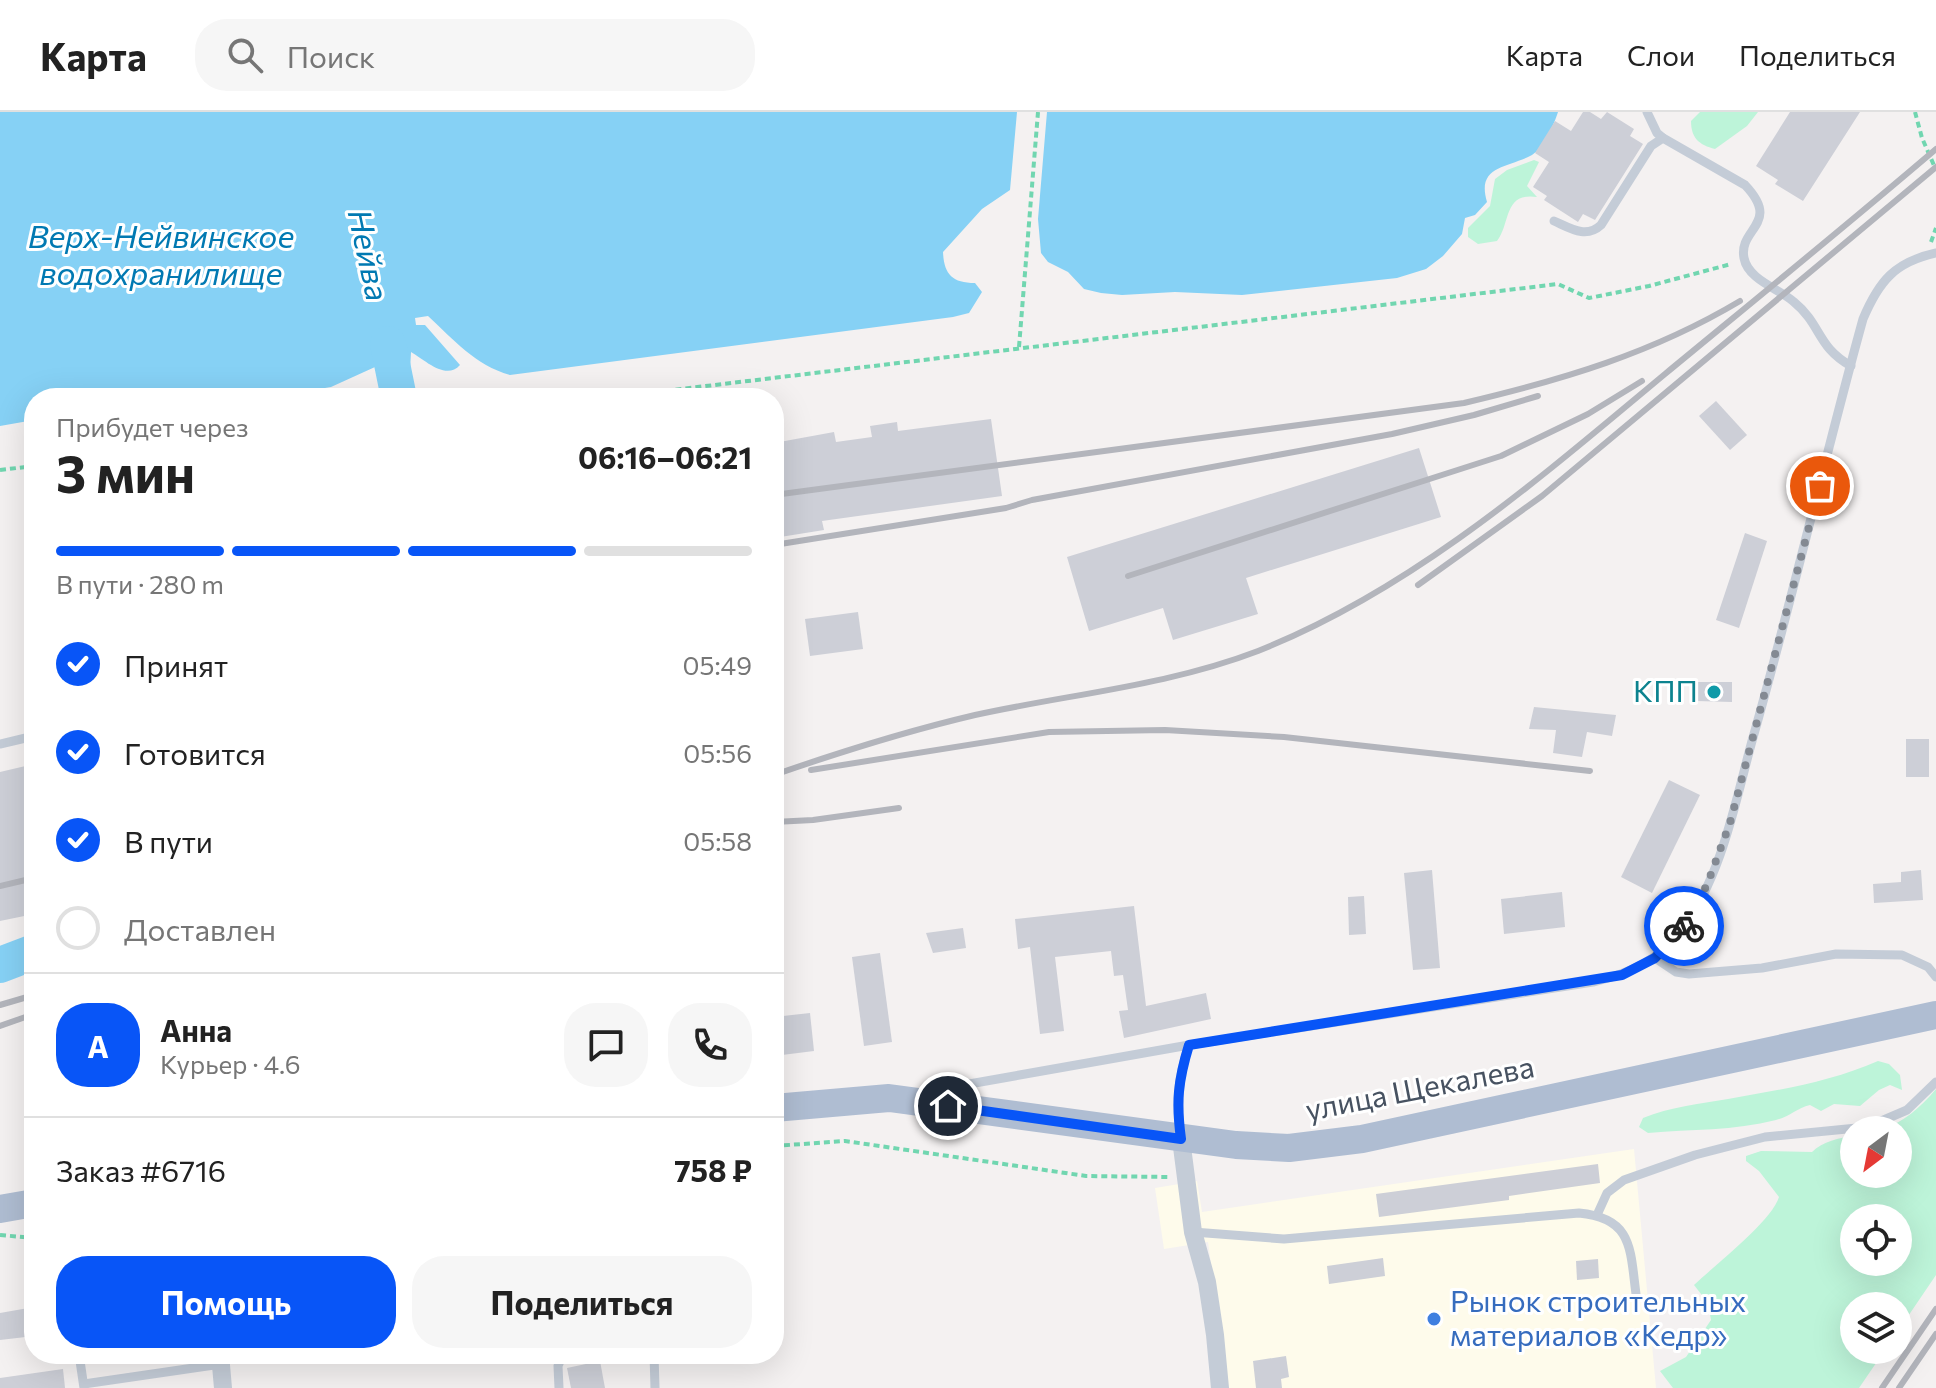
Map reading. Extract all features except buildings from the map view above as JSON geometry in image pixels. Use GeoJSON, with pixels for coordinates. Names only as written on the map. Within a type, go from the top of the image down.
{"type":"FeatureCollection","features":[{"type":"Feature","properties":{"kind":"main road","name":"улица Щекалева"},"geometry":{"type":"LineString","coordinates":[[784,1107],[889,1098],[1181,1139],[1289,1148],[1362,1139],[1936,1015]]}},
{"type":"Feature","properties":{"kind":"main road"},"geometry":{"type":"LineString","coordinates":[[0,1209],[24,1205]]}},
{"type":"Feature","properties":{"kind":"street"},"geometry":{"type":"LineString","coordinates":[[1181,1139],[1193,1232],[1207,1282],[1220,1388]]}},
{"type":"Feature","properties":{"kind":"street"},"geometry":{"type":"LineString","coordinates":[[221,1364],[223,1388]]}},
{"type":"Feature","properties":{"kind":"lane"},"geometry":{"type":"LineString","coordinates":[[1647,112],[1657,133],[1663,138],[1745,185],[1757,200],[1760,221],[1747,242],[1744,257],[1752,272],[1802,309],[1815,326],[1822,343],[1851,366]]}},
{"type":"Feature","properties":{"kind":"lane"},"geometry":{"type":"LineString","coordinates":[[1554,221],[1578,232],[1595,231],[1651,146],[1663,138]]}},
{"type":"Feature","properties":{"kind":"lane"},"geometry":{"type":"LineString","coordinates":[[889,1098],[1189,1045],[1593,982],[1622,975],[1655,958],[1690,918],[1719,856],[1765,695],[1863,319],[1889,275],[1903,263],[1936,253]]}},
{"type":"Feature","properties":{"kind":"lane"},"geometry":{"type":"LineString","coordinates":[[0,744],[24,738]]}},
{"type":"Feature","properties":{"kind":"lane"},"geometry":{"type":"LineString","coordinates":[[1655,958],[1676,972],[1704,974],[1762,968],[1836,954],[1902,955],[1928,967],[1936,977]]}},
{"type":"Feature","properties":{"kind":"lane"},"geometry":{"type":"LineString","coordinates":[[1181,1139],[1177,1108],[1179,1078],[1189,1045]]}},
{"type":"Feature","properties":{"kind":"lane"},"geometry":{"type":"LineString","coordinates":[[1597,1215],[1607,1193],[1624,1180],[1695,1155],[1765,1137],[1857,1128],[1879,1122],[1907,1110],[1936,1082]]}},
{"type":"Feature","properties":{"kind":"lane"},"geometry":{"type":"LineString","coordinates":[[1193,1232],[1284,1239],[1579,1213],[1597,1215],[1609,1220],[1627,1237],[1636,1294]]}},
{"type":"Feature","properties":{"kind":"lane"},"geometry":{"type":"LineString","coordinates":[[81,1364],[84,1386],[195,1364]]}},
{"type":"Feature","properties":{"kind":"lane"},"geometry":{"type":"LineString","coordinates":[[559,1364],[559,1388]]}},
{"type":"Feature","properties":{"kind":"lane"},"geometry":{"type":"LineString","coordinates":[[654,1364],[655,1388]]}},
{"type":"Feature","properties":{"kind":"path"},"geometry":{"type":"LineString","coordinates":[[1019,347],[1038,112]]}},
{"type":"Feature","properties":{"kind":"path"},"geometry":{"type":"LineString","coordinates":[[1915,112],[1936,170]]}},
{"type":"Feature","properties":{"kind":"path"},"geometry":{"type":"LineString","coordinates":[[687,388],[1558,284],[1589,298],[1649,286],[1731,264],[1744,257]]}},
{"type":"Feature","properties":{"kind":"path"},"geometry":{"type":"LineString","coordinates":[[0,470],[24,467]]}},
{"type":"Feature","properties":{"kind":"path"},"geometry":{"type":"LineString","coordinates":[[0,1235],[24,1237]]}},
{"type":"Feature","properties":{"kind":"shaded area","name":"Рынок строительных материалов «Кедр»"},"geometry":{"type":"Polygon","coordinates":[[[1634,1149],[1656,1388],[1228,1388],[1208,1242],[1164,1249],[1155,1188],[1197,1181],[1202,1212],[1634,1149]]]}},
{"type":"Feature","properties":{"kind":"green space"},"geometry":{"type":"Polygon","coordinates":[[[1700,112],[1758,112],[1747,126],[1715,149],[1700,143],[1692,132],[1691,121],[1700,112]]]}},
{"type":"Feature","properties":{"kind":"green space"},"geometry":{"type":"Polygon","coordinates":[[[1534,160],[1539,162],[1527,186],[1537,197],[1518,199],[1513,204],[1497,241],[1478,244],[1468,237],[1468,228],[1490,206],[1495,179],[1507,170],[1534,160]]]}},
{"type":"Feature","properties":{"kind":"green space"},"geometry":{"type":"Polygon","coordinates":[[[1878,1061],[1889,1064],[1900,1075],[1902,1090],[1890,1085],[1860,1106],[1834,1104],[1821,1111],[1810,1105],[1776,1120],[1728,1128],[1648,1133],[1639,1127],[1643,1118],[1664,1111],[1804,1084],[1878,1061]]]}},
{"type":"Feature","properties":{"kind":"green space"},"geometry":{"type":"Polygon","coordinates":[[[1936,1089],[1936,1275],[1912,1310],[1912,1292],[1840,1292],[1840,1364],[1875,1364],[1859,1388],[1673,1388],[1660,1371],[1686,1357],[1711,1320],[1708,1303],[1694,1285],[1754,1230],[1779,1197],[1759,1171],[1746,1161],[1746,1156],[1761,1151],[1812,1152],[1840,1138],[1840,1188],[1912,1188],[1912,1116],[1908,1116],[1936,1089]]]}},
{"type":"Feature","properties":{"kind":"water","name":"Верх-Нейвинское водохранилище"},"geometry":{"type":"Polygon","coordinates":[[[0,112],[1017,112],[1010,190],[982,209],[943,252],[945,266],[951,276],[975,283],[982,292],[969,313],[510,375],[476,358],[428,316],[415,318],[416,325],[425,325],[460,365],[448,371],[442,370],[411,352],[409,388],[380,388],[375,367],[325,388],[24,388],[24,422],[0,426],[0,112]]]}},
{"type":"Feature","properties":{"kind":"water"},"geometry":{"type":"Polygon","coordinates":[[[1047,112],[1558,112],[1548,136],[1536,152],[1490,174],[1485,190],[1487,202],[1475,215],[1465,218],[1462,234],[1443,256],[1426,269],[1397,278],[1242,295],[1175,292],[1122,295],[1084,289],[1068,272],[1048,262],[1041,253],[1038,219],[1047,112]]]}},
{"type":"Feature","properties":{"kind":"waterway","name":"Нейва"},"geometry":{"type":"LineString","coordinates":[[388,344],[397,388]]}},
{"type":"Feature","properties":{"kind":"waterway","name":"Нейва"},"geometry":{"type":"LineString","coordinates":[[0,965],[24,956]]}},
{"type":"Feature","properties":{"kind":"railway"},"geometry":{"type":"LineString","coordinates":[[784,772],[950,721],[1154,681],[1224,663],[1315,626],[1369,597],[1472,529],[1522,491],[1936,149]]}},
{"type":"Feature","properties":{"kind":"railway"},"geometry":{"type":"LineString","coordinates":[[1418,585],[1542,496],[1936,167]]}},
{"type":"Feature","properties":{"kind":"railway"},"geometry":{"type":"LineString","coordinates":[[784,494],[1464,403],[1606,363],[1674,336],[1740,301]]}},
{"type":"Feature","properties":{"kind":"railway"},"geometry":{"type":"LineString","coordinates":[[1128,576],[1501,456],[1588,414],[1642,381]]}},
{"type":"Feature","properties":{"kind":"railway"},"geometry":{"type":"LineString","coordinates":[[784,543],[1006,508],[1032,500],[1392,434],[1538,396]]}},
{"type":"Feature","properties":{"kind":"railway"},"geometry":{"type":"LineString","coordinates":[[811,770],[1049,732],[1165,730],[1284,737],[1590,771]]}},
{"type":"Feature","properties":{"kind":"railway"},"geometry":{"type":"LineString","coordinates":[[784,821],[899,808]]}},
{"type":"Feature","properties":{"kind":"railway"},"geometry":{"type":"LineString","coordinates":[[0,886],[24,880]]}},
{"type":"Feature","properties":{"kind":"railway"},"geometry":{"type":"LineString","coordinates":[[0,1005],[24,998]]}},
{"type":"Feature","properties":{"kind":"railway"},"geometry":{"type":"LineString","coordinates":[[0,1026],[24,1018]]}},
{"type":"Feature","properties":{"kind":"railway"},"geometry":{"type":"LineString","coordinates":[[1882,1388],[1936,1309]]}},
{"type":"Feature","properties":{"kind":"railway"},"geometry":{"type":"LineString","coordinates":[[1899,1388],[1936,1334]]}},
{"type":"Feature","properties":{"kind":"way so far"},"geometry":{"type":"LineString","coordinates":[[1684,926],[1707,885],[1730,823],[1820,486]]}},
{"type":"Feature","properties":{"kind":"place","name":"КПП"},"geometry":{"type":"Point","coordinates":[1714,692]}},
{"type":"Feature","properties":{"kind":"place","name":"Рынок строительных материалов «Кедр»"},"geometry":{"type":"Point","coordinates":[1434,1319]}},
{"type":"Feature","properties":{"kind":"route"},"geometry":{"type":"LineString","coordinates":[[948,1106],[1181,1139],[1177,1108],[1179,1078],[1189,1045],[1593,982],[1622,975],[1644,965],[1670,944],[1684,926]]}}]}
